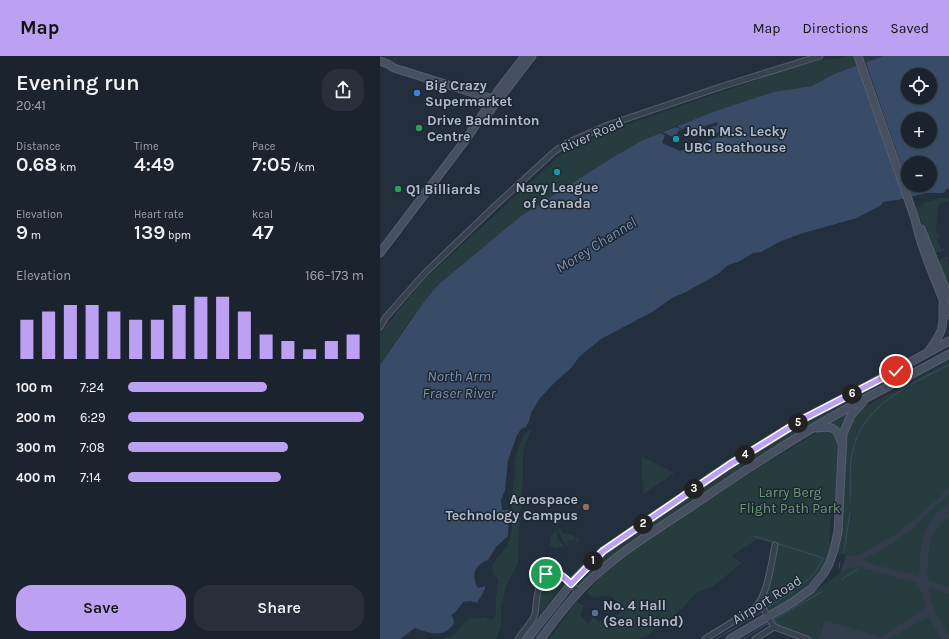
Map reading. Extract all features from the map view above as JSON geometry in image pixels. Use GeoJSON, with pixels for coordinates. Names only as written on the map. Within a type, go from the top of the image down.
{"type":"FeatureCollection","features":[{"type":"Feature","properties":{"kind":"main road"},"geometry":{"type":"LineString","coordinates":[[380,253],[467,138],[493,99],[525,56]]}},
{"type":"Feature","properties":{"kind":"main road"},"geometry":{"type":"LineString","coordinates":[[380,61],[394,68],[493,99],[498,97],[529,56]]}},
{"type":"Feature","properties":{"kind":"main road"},"geometry":{"type":"LineString","coordinates":[[467,138],[475,131],[532,56]]}},
{"type":"Feature","properties":{"kind":"main road"},"geometry":{"type":"LineString","coordinates":[[858,56],[915,218],[923,247],[946,298],[949,315]]}},
{"type":"Feature","properties":{"kind":"main road"},"geometry":{"type":"LineString","coordinates":[[380,66],[394,68]]}},
{"type":"Feature","properties":{"kind":"main road"},"geometry":{"type":"LineString","coordinates":[[926,354],[939,337],[942,330],[946,298]]}},
{"type":"Feature","properties":{"kind":"main road"},"geometry":{"type":"LineString","coordinates":[[527,639],[571,584],[603,551],[729,465],[805,418],[949,341]]}},
{"type":"Feature","properties":{"kind":"main road"},"geometry":{"type":"LineString","coordinates":[[541,639],[579,592],[612,562],[638,542],[750,467],[812,428],[949,354]]}},
{"type":"Feature","properties":{"kind":"main road","name":"Airport Road"},"geometry":{"type":"LineString","coordinates":[[730,639],[811,589],[824,573],[834,550],[838,532],[841,444],[843,434],[848,420],[867,397]]}},
{"type":"Feature","properties":{"kind":"main road"},"geometry":{"type":"LineString","coordinates":[[812,428],[834,428],[838,432],[841,444]]}},
{"type":"Feature","properties":{"kind":"street","name":"River Road"},"geometry":{"type":"LineString","coordinates":[[380,327],[386,317],[425,273],[555,151],[567,143],[608,125],[720,87],[820,56]]}},
{"type":"Feature","properties":{"kind":"street"},"geometry":{"type":"LineString","coordinates":[[705,639],[755,608],[760,603],[775,545]]}},
{"type":"Feature","properties":{"kind":"street"},"geometry":{"type":"LineString","coordinates":[[518,639],[535,614],[540,580],[542,577],[546,574],[555,572],[560,574],[579,592]]}},
{"type":"Feature","properties":{"kind":"street"},"geometry":{"type":"LineString","coordinates":[[760,603],[774,627],[807,639]]}},
{"type":"Feature","properties":{"kind":"street"},"geometry":{"type":"LineString","coordinates":[[754,639],[774,627]]}},
{"type":"Feature","properties":{"kind":"shaded area"},"geometry":{"type":"Polygon","coordinates":[[[949,371],[949,639],[818,639],[845,559],[859,501],[949,371]]]}},
{"type":"Feature","properties":{"kind":"green space"},"geometry":{"type":"Polygon","coordinates":[[[847,56],[885,56],[834,74],[812,86],[773,92],[676,126],[643,140],[615,156],[521,216],[439,284],[407,324],[380,365],[380,333],[425,279],[568,148],[614,129],[814,60],[837,59],[847,56]]]}},
{"type":"Feature","properties":{"kind":"green space"},"geometry":{"type":"Polygon","coordinates":[[[939,198],[949,198],[949,201],[941,203],[938,207],[936,232],[939,233],[939,237],[937,239],[941,249],[944,248],[945,250],[941,252],[935,251],[932,248],[916,209],[924,203],[939,198]]]}},
{"type":"Feature","properties":{"kind":"green space"},"geometry":{"type":"Polygon","coordinates":[[[947,256],[949,258],[947,260],[949,266],[949,281],[939,263],[941,259],[947,256]]]}},
{"type":"Feature","properties":{"kind":"green space"},"geometry":{"type":"Polygon","coordinates":[[[949,361],[949,487],[941,496],[896,534],[859,555],[851,556],[839,553],[842,531],[846,436],[853,417],[859,410],[949,361]]]}},
{"type":"Feature","properties":{"kind":"green space"},"geometry":{"type":"Polygon","coordinates":[[[882,382],[883,383],[858,400],[836,409],[834,407],[882,382]]]}},
{"type":"Feature","properties":{"kind":"green space"},"geometry":{"type":"Polygon","coordinates":[[[832,408],[833,410],[826,417],[748,464],[698,497],[622,549],[580,582],[600,560],[620,544],[733,467],[779,438],[832,408]]]}},
{"type":"Feature","properties":{"kind":"green space"},"geometry":{"type":"Polygon","coordinates":[[[851,411],[841,431],[829,423],[851,411]]]}},
{"type":"Feature","properties":{"kind":"green space"},"geometry":{"type":"Polygon","coordinates":[[[531,430],[523,452],[518,563],[506,586],[501,607],[501,625],[496,639],[441,639],[451,637],[470,619],[481,619],[484,617],[493,620],[495,617],[498,579],[493,574],[492,565],[507,546],[510,538],[512,528],[512,494],[515,472],[514,462],[519,445],[525,433],[531,430]]]}},
{"type":"Feature","properties":{"kind":"green space","name":"Larry Berg Flight Path Park"},"geometry":{"type":"Polygon","coordinates":[[[823,430],[830,430],[837,437],[838,451],[834,512],[831,512],[829,542],[833,543],[826,557],[825,564],[820,572],[804,589],[776,609],[769,612],[766,610],[763,599],[776,545],[757,539],[732,556],[742,563],[712,587],[696,593],[683,608],[648,635],[638,639],[549,639],[577,601],[584,606],[580,616],[588,624],[593,617],[600,622],[602,620],[606,622],[625,609],[614,598],[603,596],[593,598],[587,593],[609,569],[654,536],[735,482],[823,430]]]}},
{"type":"Feature","properties":{"kind":"green space"},"geometry":{"type":"Polygon","coordinates":[[[641,456],[674,473],[644,494],[643,493],[641,456]]]}},
{"type":"Feature","properties":{"kind":"green space"},"geometry":{"type":"Polygon","coordinates":[[[949,494],[949,503],[933,518],[924,535],[920,555],[919,576],[879,566],[863,560],[891,544],[912,529],[949,494]]]}},
{"type":"Feature","properties":{"kind":"green space"},"geometry":{"type":"Polygon","coordinates":[[[949,517],[949,587],[928,580],[928,569],[929,552],[933,536],[949,517]]]}},
{"type":"Feature","properties":{"kind":"green space"},"geometry":{"type":"Polygon","coordinates":[[[557,529],[561,529],[561,533],[571,535],[576,538],[579,537],[579,541],[577,542],[576,539],[568,541],[568,545],[566,546],[557,529]]]}},
{"type":"Feature","properties":{"kind":"green space"},"geometry":{"type":"Polygon","coordinates":[[[556,530],[558,540],[564,546],[555,548],[550,545],[551,537],[556,530]]]}},
{"type":"Feature","properties":{"kind":"green space"},"geometry":{"type":"Polygon","coordinates":[[[859,567],[916,583],[920,588],[926,607],[881,637],[824,620],[818,639],[810,639],[777,625],[774,620],[848,568],[859,567]]]}},
{"type":"Feature","properties":{"kind":"green space"},"geometry":{"type":"Polygon","coordinates":[[[550,577],[558,578],[562,585],[541,613],[539,611],[544,584],[550,577]]]}},
{"type":"Feature","properties":{"kind":"green space"},"geometry":{"type":"Polygon","coordinates":[[[930,588],[949,594],[949,635],[933,606],[930,588]]]}},
{"type":"Feature","properties":{"kind":"green space"},"geometry":{"type":"Polygon","coordinates":[[[565,597],[568,597],[537,639],[532,639],[565,597]]]}},
{"type":"Feature","properties":{"kind":"green space"},"geometry":{"type":"Polygon","coordinates":[[[929,617],[941,639],[888,639],[929,617]]]}},
{"type":"Feature","properties":{"kind":"water","name":"North Arm Fraser River"},"geometry":{"type":"Polygon","coordinates":[[[884,56],[949,56],[949,189],[943,193],[927,193],[883,202],[881,205],[857,218],[800,234],[779,242],[761,252],[753,253],[738,262],[728,265],[718,274],[672,298],[652,312],[601,339],[579,357],[572,367],[540,398],[531,413],[526,427],[521,429],[517,435],[508,460],[505,490],[501,500],[502,510],[509,510],[508,536],[496,547],[488,560],[483,562],[475,571],[474,575],[478,588],[485,586],[485,589],[477,603],[470,601],[463,602],[456,612],[451,615],[454,623],[450,628],[441,633],[431,633],[415,628],[400,639],[380,639],[380,365],[423,303],[439,284],[521,216],[615,156],[643,140],[713,112],[773,92],[812,86],[834,74],[884,56]]]}},
{"type":"Feature","properties":{"kind":"pier"},"geometry":{"type":"Polygon","coordinates":[[[865,60],[901,164],[901,186],[858,63],[865,60]]]}},
{"type":"Feature","properties":{"kind":"pier"},"geometry":{"type":"Polygon","coordinates":[[[717,122],[718,125],[705,129],[707,136],[726,130],[718,135],[718,137],[680,151],[662,143],[665,135],[660,133],[662,132],[675,138],[679,130],[683,130],[675,127],[676,126],[683,129],[684,127],[705,136],[702,127],[717,122]]]}},
{"type":"Feature","properties":{"kind":"pier"},"geometry":{"type":"Polygon","coordinates":[[[903,192],[911,192],[913,199],[906,200],[903,192]]]}},
{"type":"Feature","properties":{"kind":"waterway"},"geometry":{"type":"LineString","coordinates":[[850,503],[852,454],[857,437],[865,422],[876,410],[903,389],[949,365]]}},
{"type":"Feature","properties":{"kind":"waterway"},"geometry":{"type":"LineString","coordinates":[[844,551],[850,513]]}},
{"type":"Feature","properties":{"kind":"waterway"},"geometry":{"type":"LineString","coordinates":[[754,536],[823,558],[814,574],[807,581],[791,593],[766,608]]}},
{"type":"Feature","properties":{"kind":"waterway"},"geometry":{"type":"LineString","coordinates":[[839,568],[840,562]]}},
{"type":"Feature","properties":{"kind":"waterway"},"geometry":{"type":"LineString","coordinates":[[842,579],[858,569]]}},
{"type":"Feature","properties":{"kind":"waterway"},"geometry":{"type":"LineString","coordinates":[[774,620],[821,592]]}},
{"type":"Feature","properties":{"kind":"waterway"},"geometry":{"type":"LineString","coordinates":[[716,639],[761,612]]}},
{"type":"Feature","properties":{"kind":"waterway"},"geometry":{"type":"LineString","coordinates":[[775,620],[780,626]]}},
{"type":"Feature","properties":{"kind":"waterway"},"geometry":{"type":"LineString","coordinates":[[743,639],[769,623]]}},
{"type":"Feature","properties":{"kind":"waterway"},"geometry":{"type":"LineString","coordinates":[[792,631],[800,633]]}},
{"type":"Feature","properties":{"kind":"waterway"},"geometry":{"type":"LineString","coordinates":[[804,635],[813,639]]}},
{"type":"Feature","properties":{"kind":"place","name":"Big Crazy Supermarket"},"geometry":{"type":"Point","coordinates":[417,93]}},
{"type":"Feature","properties":{"kind":"place","name":"Drive Badminton Centre"},"geometry":{"type":"Point","coordinates":[419,128]}},
{"type":"Feature","properties":{"kind":"place","name":"John M.S. Lecky UBC Boathouse"},"geometry":{"type":"Point","coordinates":[676,139]}},
{"type":"Feature","properties":{"kind":"place","name":"Navy League of Canada"},"geometry":{"type":"Point","coordinates":[557,172]}},
{"type":"Feature","properties":{"kind":"place","name":"Q1 Billiards"},"geometry":{"type":"Point","coordinates":[398,189]}},
{"type":"Feature","properties":{"kind":"place","name":"Aerospace Technology Campus"},"geometry":{"type":"Point","coordinates":[586,507]}},
{"type":"Feature","properties":{"kind":"place","name":"No. 4 Hall (Sea Island)"},"geometry":{"type":"Point","coordinates":[595,613]}},
{"type":"Feature","properties":{"kind":"route"},"geometry":{"type":"LineString","coordinates":[[546,574],[555,572],[566,578],[571,584],[603,551],[729,465],[805,418],[896,371]]}},
{"type":"Feature","properties":{"kind":"water label","name":"Morey Channel"},"geometry":{"type":"Point","coordinates":[596,245]}}]}
